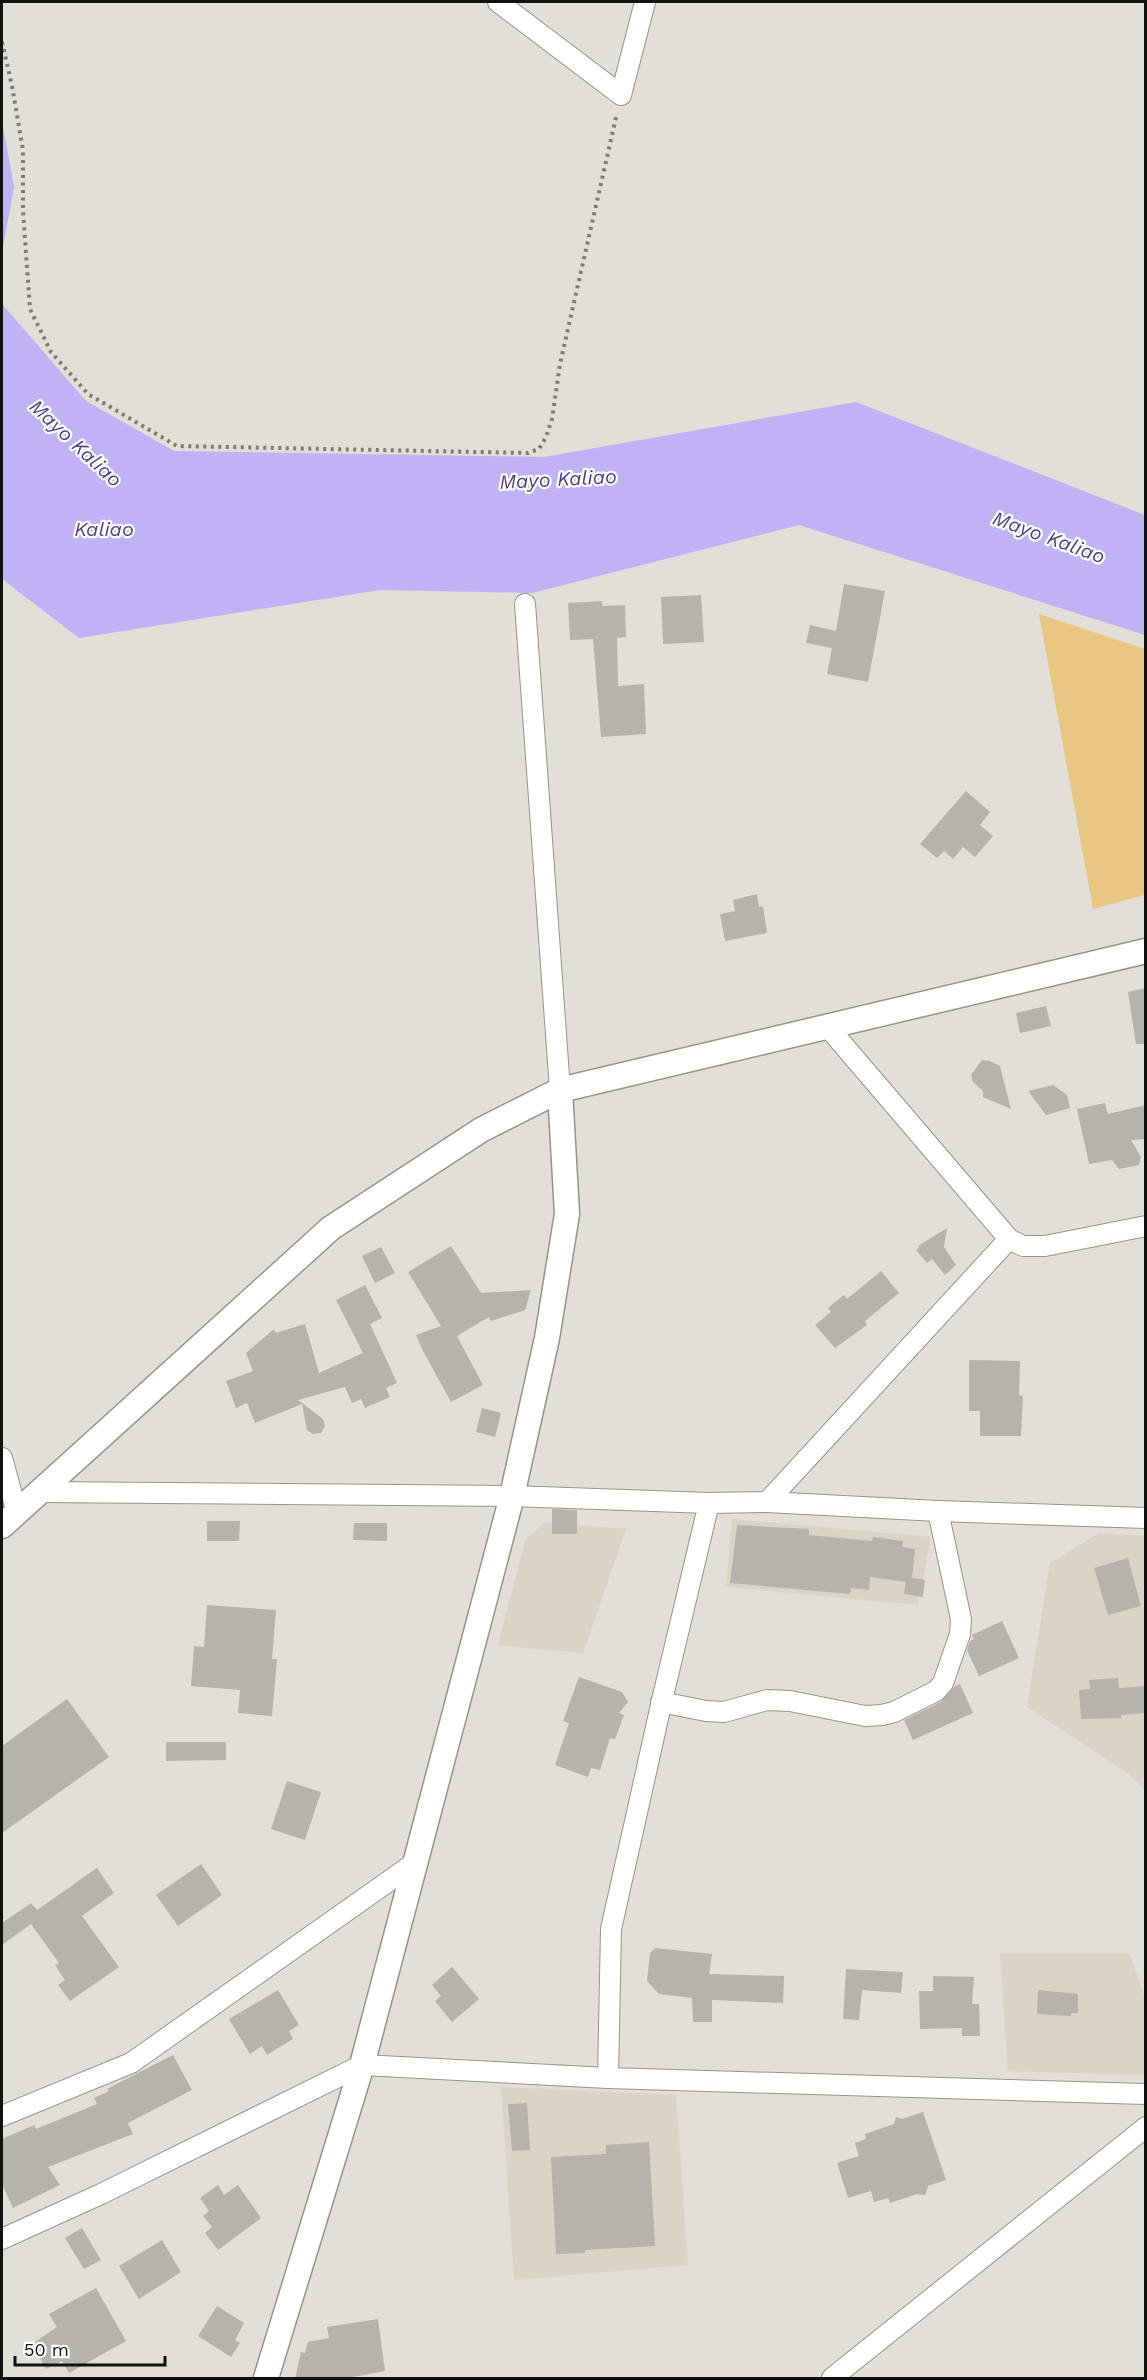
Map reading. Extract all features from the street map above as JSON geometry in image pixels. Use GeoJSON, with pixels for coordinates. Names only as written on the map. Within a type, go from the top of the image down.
{"type":"FeatureCollection","features":[{"type":"Feature","properties":{"kind":"street"},"geometry":{"type":"LineString","coordinates":[[498,2],[621,95],[645,2]]}},
{"type":"Feature","properties":{"kind":"street"},"geometry":{"type":"LineString","coordinates":[[266,2379],[362,2065],[413,1864],[512,1497],[548,1338],[567,1214],[525,604]]}},
{"type":"Feature","properties":{"kind":"street"},"geometry":{"type":"LineString","coordinates":[[9,1520],[331,1228],[481,1131],[560,1090],[1146,951]]}},
{"type":"Feature","properties":{"kind":"street"},"geometry":{"type":"LineString","coordinates":[[827,1026],[1009,1239],[1023,1246],[1045,1246],[1146,1226]]}},
{"type":"Feature","properties":{"kind":"street"},"geometry":{"type":"LineString","coordinates":[[767,1502],[1009,1239]]}},
{"type":"Feature","properties":{"kind":"street"},"geometry":{"type":"LineString","coordinates":[[2,1458],[9,1520]]}},
{"type":"Feature","properties":{"kind":"street"},"geometry":{"type":"LineString","coordinates":[[41,1492],[767,1502],[1146,1518]]}},
{"type":"Feature","properties":{"kind":"street"},"geometry":{"type":"LineString","coordinates":[[608,2078],[611,1929],[661,1702],[709,1503]]}},
{"type":"Feature","properties":{"kind":"street"},"geometry":{"type":"LineString","coordinates":[[661,1702],[706,1711],[724,1712],[767,1700],[790,1701],[865,1716],[894,1712],[936,1691],[947,1674],[960,1634],[961,1619],[938,1511]]}},
{"type":"Feature","properties":{"kind":"street"},"geometry":{"type":"LineString","coordinates":[[2,2116],[131,2063],[413,1864]]}},
{"type":"Feature","properties":{"kind":"street"},"geometry":{"type":"LineString","coordinates":[[2,2239],[101,2194],[362,2065],[608,2078],[1146,2094]]}},
{"type":"Feature","properties":{"kind":"street"},"geometry":{"type":"LineString","coordinates":[[832,2379],[1146,2127]]}},
{"type":"Feature","properties":{"kind":"path"},"geometry":{"type":"LineString","coordinates":[[2,42],[12,86],[22,150],[23,211],[30,309],[51,352],[88,394],[177,446],[528,453],[539,449],[552,420],[560,364],[621,95]]}},
{"type":"Feature","properties":{"kind":"shaded area"},"geometry":{"type":"Polygon","coordinates":[[[1039,614],[1145,649],[1145,895],[1093,909],[1039,614]]]}},
{"type":"Feature","properties":{"kind":"shaded area"},"geometry":{"type":"Polygon","coordinates":[[[732,1519],[931,1537],[918,1605],[726,1587],[732,1519]]]}},
{"type":"Feature","properties":{"kind":"shaded area"},"geometry":{"type":"Polygon","coordinates":[[[544,1523],[626,1529],[583,1653],[498,1645],[526,1538],[544,1523]]]}},
{"type":"Feature","properties":{"kind":"shaded area"},"geometry":{"type":"Polygon","coordinates":[[[1099,1533],[1145,1536],[1145,1790],[1126,1772],[1027,1707],[1050,1563],[1099,1533]]]}},
{"type":"Feature","properties":{"kind":"shaded area"},"geometry":{"type":"Polygon","coordinates":[[[1000,1953],[1129,1953],[1145,1998],[1145,2075],[1008,2071],[1000,1953]]]}},
{"type":"Feature","properties":{"kind":"shaded area"},"geometry":{"type":"Polygon","coordinates":[[[501,2087],[676,2095],[688,2265],[514,2280],[501,2087]]]}},
{"type":"Feature","properties":{"kind":"water"},"geometry":{"type":"Polygon","coordinates":[[[2,121],[14,187],[2,252],[2,121]]]}},
{"type":"Feature","properties":{"kind":"water","name":"Kaliao"},"geometry":{"type":"Polygon","coordinates":[[[2,304],[86,401],[174,451],[544,457],[856,402],[1145,515],[1145,635],[799,525],[532,593],[380,590],[79,638],[2,579],[2,304]]]}},
{"type":"Feature","properties":{"kind":"building"},"geometry":{"type":"Polygon","coordinates":[[[844,584],[885,591],[868,682],[827,674],[832,648],[806,643],[810,625],[836,631],[844,584]]]}},
{"type":"Feature","properties":{"kind":"building"},"geometry":{"type":"Polygon","coordinates":[[[701,595],[704,642],[663,644],[661,597],[701,595]]]}},
{"type":"Feature","properties":{"kind":"building"},"geometry":{"type":"Polygon","coordinates":[[[602,601],[602,606],[625,605],[626,637],[617,638],[618,686],[644,684],[646,734],[601,737],[593,639],[570,640],[568,603],[602,601]]]}},
{"type":"Feature","properties":{"kind":"building"},"geometry":{"type":"Polygon","coordinates":[[[966,791],[990,812],[980,825],[993,836],[975,857],[963,847],[953,859],[944,851],[937,858],[920,844],[966,791]]]}},
{"type":"Feature","properties":{"kind":"building"},"geometry":{"type":"Polygon","coordinates":[[[757,894],[759,907],[763,906],[767,933],[725,941],[720,914],[735,911],[733,900],[757,894]]]}},
{"type":"Feature","properties":{"kind":"building"},"geometry":{"type":"Polygon","coordinates":[[[1146,988],[1146,1044],[1136,1044],[1128,992],[1146,988]]]}},
{"type":"Feature","properties":{"kind":"building"},"geometry":{"type":"Polygon","coordinates":[[[1046,1006],[1051,1026],[1020,1033],[1016,1013],[1046,1006]]]}},
{"type":"Feature","properties":{"kind":"building"},"geometry":{"type":"Polygon","coordinates":[[[982,1060],[1000,1066],[1011,1109],[983,1097],[983,1091],[973,1082],[971,1075],[982,1060]]]}},
{"type":"Feature","properties":{"kind":"building"},"geometry":{"type":"Polygon","coordinates":[[[1053,1085],[1067,1095],[1070,1108],[1046,1115],[1028,1091],[1053,1085]]]}},
{"type":"Feature","properties":{"kind":"building"},"geometry":{"type":"Polygon","coordinates":[[[1105,1103],[1108,1114],[1146,1105],[1146,1139],[1131,1140],[1141,1157],[1139,1165],[1119,1169],[1112,1160],[1089,1164],[1077,1109],[1105,1103]]]}},
{"type":"Feature","properties":{"kind":"building"},"geometry":{"type":"Polygon","coordinates":[[[947,1228],[944,1247],[956,1265],[945,1275],[932,1259],[927,1263],[916,1250],[918,1246],[947,1228]]]}},
{"type":"Feature","properties":{"kind":"building"},"geometry":{"type":"Polygon","coordinates":[[[451,1246],[481,1293],[531,1290],[525,1310],[491,1321],[489,1317],[457,1336],[483,1385],[451,1402],[416,1335],[441,1326],[408,1272],[451,1246]]]}},
{"type":"Feature","properties":{"kind":"building"},"geometry":{"type":"Polygon","coordinates":[[[381,1247],[395,1273],[375,1283],[362,1256],[381,1247]]]}},
{"type":"Feature","properties":{"kind":"building"},"geometry":{"type":"Polygon","coordinates":[[[881,1271],[899,1293],[865,1321],[867,1325],[835,1348],[815,1325],[831,1312],[828,1308],[844,1295],[847,1299],[881,1271]]]}},
{"type":"Feature","properties":{"kind":"building"},"geometry":{"type":"Polygon","coordinates":[[[365,1285],[382,1318],[370,1324],[397,1383],[386,1388],[390,1397],[365,1408],[361,1399],[352,1403],[345,1387],[298,1400],[323,1419],[325,1426],[321,1433],[313,1434],[307,1430],[302,1404],[255,1423],[247,1403],[236,1408],[226,1381],[253,1371],[246,1353],[274,1329],[276,1333],[305,1324],[319,1373],[363,1353],[336,1300],[365,1285]]]}},
{"type":"Feature","properties":{"kind":"building"},"geometry":{"type":"Polygon","coordinates":[[[969,1360],[1020,1361],[1019,1395],[1023,1396],[1021,1436],[980,1436],[980,1411],[969,1411],[969,1360]]]}},
{"type":"Feature","properties":{"kind":"building"},"geometry":{"type":"Polygon","coordinates":[[[482,1408],[501,1413],[495,1437],[476,1432],[482,1408]]]}},
{"type":"Feature","properties":{"kind":"building"},"geometry":{"type":"Polygon","coordinates":[[[552,1509],[577,1510],[577,1534],[552,1534],[552,1509]]]}},
{"type":"Feature","properties":{"kind":"building"},"geometry":{"type":"Polygon","coordinates":[[[207,1521],[240,1521],[239,1541],[207,1541],[207,1521]]]}},
{"type":"Feature","properties":{"kind":"building"},"geometry":{"type":"Polygon","coordinates":[[[354,1523],[387,1523],[387,1541],[353,1540],[354,1523]]]}},
{"type":"Feature","properties":{"kind":"building"},"geometry":{"type":"Polygon","coordinates":[[[737,1525],[809,1529],[809,1535],[872,1541],[873,1537],[903,1541],[902,1547],[915,1549],[912,1578],[925,1580],[923,1597],[904,1594],[906,1582],[870,1577],[869,1590],[851,1588],[850,1594],[730,1583],[737,1525]]]}},
{"type":"Feature","properties":{"kind":"building"},"geometry":{"type":"Polygon","coordinates":[[[1128,1558],[1141,1606],[1108,1615],[1094,1568],[1128,1558]]]}},
{"type":"Feature","properties":{"kind":"building"},"geometry":{"type":"Polygon","coordinates":[[[207,1605],[276,1610],[272,1659],[277,1659],[272,1716],[238,1713],[240,1690],[191,1686],[194,1646],[204,1647],[207,1605]]]}},
{"type":"Feature","properties":{"kind":"building"},"geometry":{"type":"Polygon","coordinates":[[[1002,1621],[1019,1658],[979,1676],[967,1650],[970,1641],[974,1639],[972,1635],[1002,1621]]]}},
{"type":"Feature","properties":{"kind":"building"},"geometry":{"type":"Polygon","coordinates":[[[579,1677],[622,1692],[628,1702],[619,1713],[624,1715],[615,1739],[610,1738],[600,1770],[591,1768],[588,1777],[555,1765],[569,1723],[563,1721],[579,1677]]]}},
{"type":"Feature","properties":{"kind":"building"},"geometry":{"type":"Polygon","coordinates":[[[1118,1678],[1119,1688],[1146,1686],[1146,1713],[1121,1715],[1121,1718],[1081,1719],[1079,1690],[1090,1689],[1089,1680],[1118,1678]]]}},
{"type":"Feature","properties":{"kind":"building"},"geometry":{"type":"Polygon","coordinates":[[[960,1684],[973,1713],[913,1740],[904,1720],[941,1702],[955,1686],[960,1684]]]}},
{"type":"Feature","properties":{"kind":"building"},"geometry":{"type":"Polygon","coordinates":[[[67,1699],[109,1757],[2,1833],[2,1746],[67,1699]]]}},
{"type":"Feature","properties":{"kind":"building"},"geometry":{"type":"Polygon","coordinates":[[[166,1742],[226,1742],[226,1760],[166,1761],[166,1742]]]}},
{"type":"Feature","properties":{"kind":"building"},"geometry":{"type":"Polygon","coordinates":[[[287,1781],[321,1792],[305,1840],[271,1829],[287,1781]]]}},
{"type":"Feature","properties":{"kind":"building"},"geometry":{"type":"Polygon","coordinates":[[[201,1864],[222,1895],[178,1926],[156,1895],[201,1864]]]}},
{"type":"Feature","properties":{"kind":"building"},"geometry":{"type":"Polygon","coordinates":[[[97,1868],[114,1893],[82,1916],[119,1967],[70,2001],[58,1985],[65,1980],[55,1965],[59,1963],[31,1924],[2,1945],[2,1923],[31,1903],[37,1910],[97,1868]]]}},
{"type":"Feature","properties":{"kind":"building"},"geometry":{"type":"Polygon","coordinates":[[[655,1948],[712,1954],[709,1974],[784,1976],[783,2003],[712,2000],[712,2022],[693,2022],[692,1998],[659,1994],[647,1981],[650,1953],[655,1948]]]}},
{"type":"Feature","properties":{"kind":"building"},"geometry":{"type":"Polygon","coordinates":[[[452,1967],[479,1999],[452,2022],[435,2001],[441,1996],[432,1985],[452,1967]]]}},
{"type":"Feature","properties":{"kind":"building"},"geometry":{"type":"Polygon","coordinates":[[[846,1969],[903,1972],[901,1993],[862,1990],[859,2020],[843,2019],[846,1969]]]}},
{"type":"Feature","properties":{"kind":"building"},"geometry":{"type":"Polygon","coordinates":[[[933,1976],[974,1977],[972,2004],[979,2004],[980,2036],[962,2036],[962,2028],[920,2029],[919,1991],[933,1991],[933,1976]]]}},
{"type":"Feature","properties":{"kind":"building"},"geometry":{"type":"Polygon","coordinates":[[[278,1990],[299,2025],[289,2031],[293,2039],[267,2055],[262,2046],[250,2054],[229,2019],[278,1990]]]}},
{"type":"Feature","properties":{"kind":"building"},"geometry":{"type":"Polygon","coordinates":[[[1038,1990],[1078,1994],[1078,2013],[1071,2013],[1071,2016],[1037,2014],[1038,1990]]]}},
{"type":"Feature","properties":{"kind":"building"},"geometry":{"type":"Polygon","coordinates":[[[173,2055],[192,2090],[128,2123],[133,2134],[48,2167],[60,2185],[13,2208],[2,2184],[2,2139],[34,2125],[36,2129],[97,2104],[94,2098],[109,2091],[107,2089],[173,2055]]]}},
{"type":"Feature","properties":{"kind":"building"},"geometry":{"type":"Polygon","coordinates":[[[527,2103],[530,2150],[512,2151],[508,2104],[527,2103]]]}},
{"type":"Feature","properties":{"kind":"building"},"geometry":{"type":"Polygon","coordinates":[[[923,2112],[946,2180],[928,2186],[925,2195],[917,2194],[890,2203],[888,2198],[874,2202],[871,2191],[848,2198],[837,2163],[859,2156],[855,2143],[866,2139],[865,2134],[894,2124],[896,2117],[902,2119],[923,2112]]]}},
{"type":"Feature","properties":{"kind":"building"},"geometry":{"type":"Polygon","coordinates":[[[649,2142],[655,2246],[556,2254],[551,2157],[606,2154],[606,2145],[649,2142]]]}},
{"type":"Feature","properties":{"kind":"building"},"geometry":{"type":"Polygon","coordinates":[[[218,2185],[224,2195],[238,2185],[261,2218],[218,2250],[205,2233],[212,2227],[203,2216],[209,2211],[200,2198],[218,2185]]]}},
{"type":"Feature","properties":{"kind":"building"},"geometry":{"type":"Polygon","coordinates":[[[82,2228],[101,2260],[84,2269],[65,2238],[82,2228]]]}},
{"type":"Feature","properties":{"kind":"building"},"geometry":{"type":"Polygon","coordinates":[[[162,2240],[181,2272],[139,2299],[119,2266],[162,2240]]]}},
{"type":"Feature","properties":{"kind":"building"},"geometry":{"type":"Polygon","coordinates":[[[96,2288],[126,2341],[69,2373],[62,2361],[46,2369],[32,2344],[57,2327],[49,2314],[96,2288]]]}},
{"type":"Feature","properties":{"kind":"building"},"geometry":{"type":"Polygon","coordinates":[[[217,2306],[244,2323],[235,2340],[240,2343],[231,2357],[198,2336],[217,2306]]]}},
{"type":"Feature","properties":{"kind":"building"},"geometry":{"type":"Polygon","coordinates":[[[378,2319],[385,2371],[342,2379],[295,2379],[301,2352],[305,2353],[308,2342],[329,2338],[327,2327],[378,2319]]]}},
{"type":"Feature","properties":{"kind":"water label","name":"Mayo Kaliao"},"geometry":{"type":"Point","coordinates":[76,443]}},
{"type":"Feature","properties":{"kind":"water label","name":"Mayo Kaliao"},"geometry":{"type":"Point","coordinates":[558,479]}},
{"type":"Feature","properties":{"kind":"water label","name":"Mayo Kaliao"},"geometry":{"type":"Point","coordinates":[1049,537]}}]}
